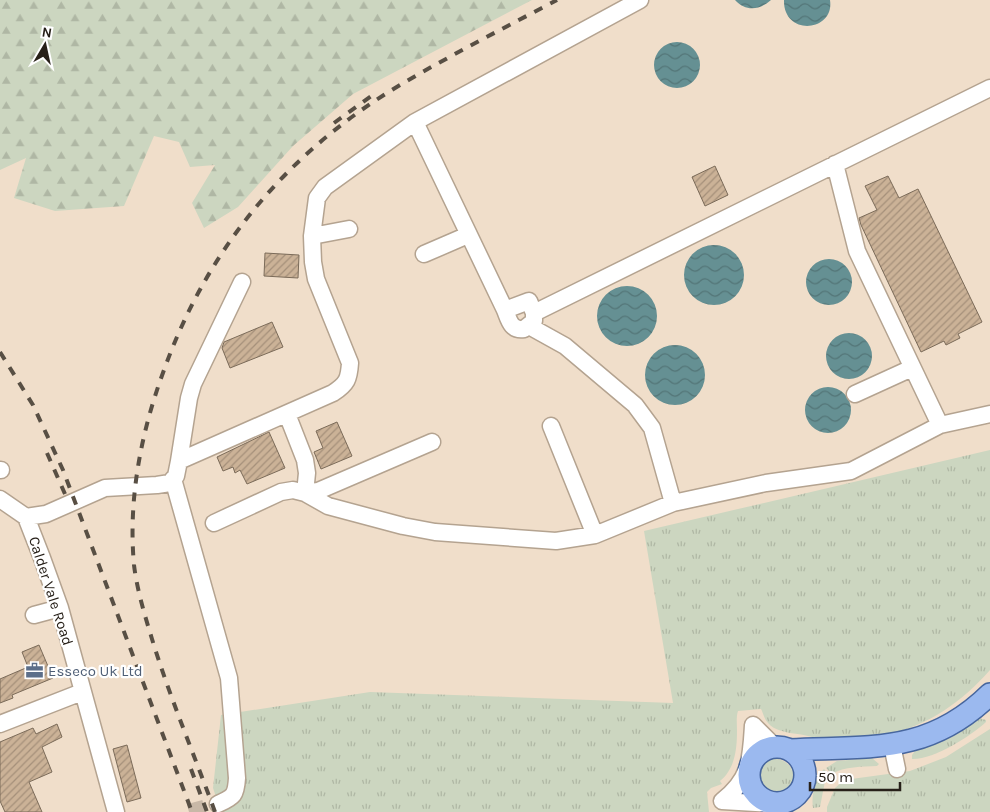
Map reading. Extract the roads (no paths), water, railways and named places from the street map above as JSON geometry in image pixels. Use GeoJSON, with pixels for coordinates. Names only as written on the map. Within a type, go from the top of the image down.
{"type":"FeatureCollection","features":[{"type":"Feature","properties":{"kind":"main road"},"geometry":{"type":"LineString","coordinates":[[832,749],[813,763],[797,795],[789,801],[778,806],[763,800],[750,787],[748,778],[752,760],[766,749],[832,749],[892,745],[943,729],[966,715],[989,697]]}},
{"type":"Feature","properties":{"kind":"main road"},"geometry":{"type":"LineString","coordinates":[[782,749],[800,759],[804,780],[803,812]]}},
{"type":"Feature","properties":{"kind":"street"},"geometry":{"type":"LineString","coordinates":[[180,461],[333,393],[344,386],[349,376],[350,363],[316,278],[313,262],[312,236],[317,198],[325,187],[415,122],[640,0]]}},
{"type":"Feature","properties":{"kind":"street"},"geometry":{"type":"LineString","coordinates":[[415,122],[511,325],[515,328],[524,329],[532,320],[835,164],[990,88]]}},
{"type":"Feature","properties":{"kind":"street"},"geometry":{"type":"LineString","coordinates":[[835,164],[857,251],[940,425]]}},
{"type":"Feature","properties":{"kind":"street"},"geometry":{"type":"LineString","coordinates":[[312,236],[349,229]]}},
{"type":"Feature","properties":{"kind":"street"},"geometry":{"type":"LineString","coordinates":[[424,254],[468,235]]}},
{"type":"Feature","properties":{"kind":"street"},"geometry":{"type":"LineString","coordinates":[[26,517],[46,514],[105,488],[170,483],[176,476],[180,461],[189,398],[193,384],[242,282]]}},
{"type":"Feature","properties":{"kind":"street"},"geometry":{"type":"LineString","coordinates":[[505,310],[529,301],[532,320],[635,405],[652,428],[673,503]]}},
{"type":"Feature","properties":{"kind":"street"},"geometry":{"type":"LineString","coordinates":[[855,394],[912,368]]}},
{"type":"Feature","properties":{"kind":"street"},"geometry":{"type":"LineString","coordinates":[[287,414],[305,460],[307,473],[305,493]]}},
{"type":"Feature","properties":{"kind":"street"},"geometry":{"type":"LineString","coordinates":[[214,523],[281,492],[292,490],[305,493],[328,506],[402,526],[434,532],[556,540],[595,534],[673,503],[766,483],[851,471],[940,425],[990,414]]}},
{"type":"Feature","properties":{"kind":"street"},"geometry":{"type":"LineString","coordinates":[[551,426],[595,534]]}},
{"type":"Feature","properties":{"kind":"street"},"geometry":{"type":"LineString","coordinates":[[305,493],[318,491],[432,442]]}},
{"type":"Feature","properties":{"kind":"street"},"geometry":{"type":"LineString","coordinates":[[173,479],[229,678],[238,778],[236,793],[230,799],[218,804]]}},
{"type":"Feature","properties":{"kind":"street","name":"Calder Vale Road"},"geometry":{"type":"LineString","coordinates":[[0,499],[26,517],[60,608],[116,812]]}},
{"type":"Feature","properties":{"kind":"street"},"geometry":{"type":"LineString","coordinates":[[34,615],[60,608]]}},
{"type":"Feature","properties":{"kind":"street"},"geometry":{"type":"LineString","coordinates":[[0,724],[82,692]]}},
{"type":"Feature","properties":{"kind":"street"},"geometry":{"type":"LineString","coordinates":[[778,806],[717,801],[734,791],[743,781],[749,769],[753,719],[782,749]]}},
{"type":"Feature","properties":{"kind":"street"},"geometry":{"type":"LineString","coordinates":[[892,745],[897,769]]}},
{"type":"Feature","properties":{"kind":"water"},"geometry":{"type":"Polygon","coordinates":[[[735,0],[771,0],[758,8],[748,8],[735,0]]]}},
{"type":"Feature","properties":{"kind":"water"},"geometry":{"type":"Polygon","coordinates":[[[784,0],[830,0],[829,11],[825,19],[817,24],[799,25],[791,20],[786,12],[784,0]]]}},
{"type":"Feature","properties":{"kind":"water"},"geometry":{"type":"Polygon","coordinates":[[[677,42],[690,46],[696,52],[700,65],[696,78],[690,84],[677,88],[664,84],[658,78],[654,65],[658,52],[664,46],[677,42]]]}},
{"type":"Feature","properties":{"kind":"water"},"geometry":{"type":"Polygon","coordinates":[[[714,245],[731,250],[739,258],[744,275],[739,292],[731,300],[714,305],[697,300],[689,292],[684,275],[689,258],[697,250],[714,245]]]}},
{"type":"Feature","properties":{"kind":"water"},"geometry":{"type":"Polygon","coordinates":[[[829,259],[842,263],[848,269],[852,282],[848,295],[842,301],[829,305],[816,301],[810,295],[806,282],[810,269],[816,263],[829,259]]]}},
{"type":"Feature","properties":{"kind":"water"},"geometry":{"type":"Polygon","coordinates":[[[627,286],[644,291],[652,299],[657,316],[652,333],[644,341],[627,346],[610,341],[602,333],[597,316],[602,299],[610,291],[627,286]]]}},
{"type":"Feature","properties":{"kind":"water"},"geometry":{"type":"Polygon","coordinates":[[[849,333],[862,337],[868,343],[872,356],[868,369],[862,375],[849,379],[836,375],[830,369],[826,356],[830,343],[836,337],[849,333]]]}},
{"type":"Feature","properties":{"kind":"water"},"geometry":{"type":"Polygon","coordinates":[[[675,345],[692,350],[700,358],[705,375],[700,392],[692,400],[675,405],[658,400],[650,392],[645,375],[650,358],[658,350],[675,345]]]}},
{"type":"Feature","properties":{"kind":"water"},"geometry":{"type":"Polygon","coordinates":[[[828,387],[841,391],[847,397],[851,410],[847,423],[841,429],[828,433],[815,429],[809,423],[805,410],[809,397],[815,391],[828,387]]]}},
{"type":"Feature","properties":{"kind":"tunnel"},"geometry":{"type":"LineString","coordinates":[[189,812],[218,804]]}},
{"type":"Feature","properties":{"kind":"railway"},"geometry":{"type":"LineString","coordinates":[[215,812],[159,661],[137,584],[134,565],[133,515],[138,466],[156,393],[182,325],[228,243],[256,206],[322,140],[360,111],[400,85],[557,0]]}},
{"type":"Feature","properties":{"kind":"railway"},"geometry":{"type":"LineString","coordinates":[[334,123],[374,94]]}},
{"type":"Feature","properties":{"kind":"railway"},"geometry":{"type":"LineString","coordinates":[[0,352],[33,405],[63,470],[192,812]]}},
{"type":"Feature","properties":{"kind":"railway"},"geometry":{"type":"LineString","coordinates":[[47,453],[65,494]]}},
{"type":"Feature","properties":{"kind":"railway"},"geometry":{"type":"LineString","coordinates":[[191,769],[207,812]]}},
{"type":"Feature","properties":{"kind":"place","name":"Esseco Uk Ltd"},"geometry":{"type":"Point","coordinates":[34,671]}}]}
